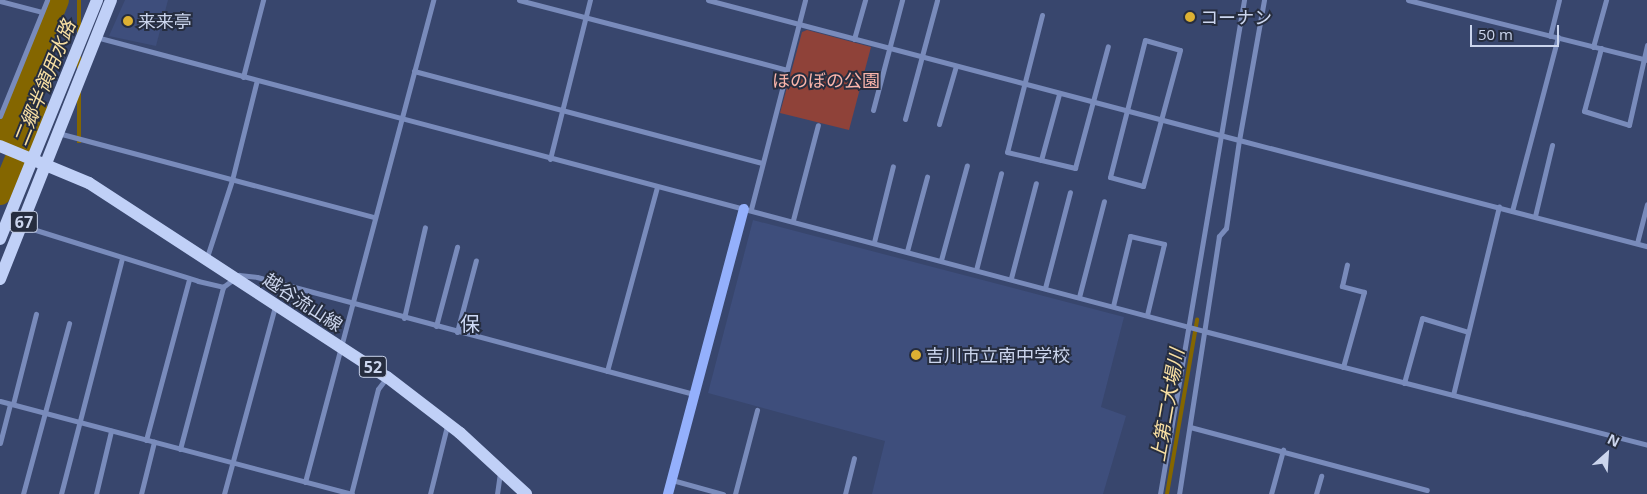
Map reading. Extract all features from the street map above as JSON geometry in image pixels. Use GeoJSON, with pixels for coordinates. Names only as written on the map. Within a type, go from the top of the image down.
{"type":"FeatureCollection","features":[{"type":"Feature","properties":{"kind":"main road"},"geometry":{"type":"LineString","coordinates":[[28,156],[97,0]]}},
{"type":"Feature","properties":{"kind":"main road"},"geometry":{"type":"LineString","coordinates":[[45,163],[111,0]]}},
{"type":"Feature","properties":{"kind":"main road","name":"越谷流山線"},"geometry":{"type":"LineString","coordinates":[[0,146],[45,163],[89,183],[276,306],[387,376],[448,423],[502,470],[526,494]]}},
{"type":"Feature","properties":{"kind":"main road","name":"67"},"geometry":{"type":"LineString","coordinates":[[0,239],[28,156]]}},
{"type":"Feature","properties":{"kind":"main road","name":"67"},"geometry":{"type":"LineString","coordinates":[[0,279],[45,163]]}},
{"type":"Feature","properties":{"kind":"street"},"geometry":{"type":"LineString","coordinates":[[0,116],[47,0]]}},
{"type":"Feature","properties":{"kind":"street"},"geometry":{"type":"LineString","coordinates":[[243,77],[263,0]]}},
{"type":"Feature","properties":{"kind":"street"},"geometry":{"type":"LineString","coordinates":[[305,482],[374,216],[433,0]]}},
{"type":"Feature","properties":{"kind":"street"},"geometry":{"type":"LineString","coordinates":[[519,0],[787,70]]}},
{"type":"Feature","properties":{"kind":"street"},"geometry":{"type":"LineString","coordinates":[[550,159],[590,0]]}},
{"type":"Feature","properties":{"kind":"street"},"geometry":{"type":"LineString","coordinates":[[708,0],[1224,138],[1647,246]]}},
{"type":"Feature","properties":{"kind":"street"},"geometry":{"type":"LineString","coordinates":[[668,494],[806,0]]}},
{"type":"Feature","properties":{"kind":"street"},"geometry":{"type":"LineString","coordinates":[[854,39],[865,0]]}},
{"type":"Feature","properties":{"kind":"street"},"geometry":{"type":"LineString","coordinates":[[873,110],[902,0]]}},
{"type":"Feature","properties":{"kind":"street"},"geometry":{"type":"LineString","coordinates":[[905,118],[937,0]]}},
{"type":"Feature","properties":{"kind":"street"},"geometry":{"type":"LineString","coordinates":[[1160,494],[1224,138],[1244,0]]}},
{"type":"Feature","properties":{"kind":"street"},"geometry":{"type":"LineString","coordinates":[[1179,494],[1205,344],[1202,331],[1236,140],[1264,0]]}},
{"type":"Feature","properties":{"kind":"street"},"geometry":{"type":"LineString","coordinates":[[1408,0],[1645,60]]}},
{"type":"Feature","properties":{"kind":"street"},"geometry":{"type":"LineString","coordinates":[[1550,36],[1559,0]]}},
{"type":"Feature","properties":{"kind":"street"},"geometry":{"type":"LineString","coordinates":[[1594,46],[1606,0]]}},
{"type":"Feature","properties":{"kind":"street"},"geometry":{"type":"LineString","coordinates":[[0,1],[42,12]]}},
{"type":"Feature","properties":{"kind":"street"},"geometry":{"type":"LineString","coordinates":[[1042,15],[1026,85],[1007,152],[1075,168],[1108,46]]}},
{"type":"Feature","properties":{"kind":"street"},"geometry":{"type":"LineString","coordinates":[[95,37],[550,159],[794,220],[1202,331],[1647,445]]}},
{"type":"Feature","properties":{"kind":"street"},"geometry":{"type":"LineString","coordinates":[[1512,211],[1558,37]]}},
{"type":"Feature","properties":{"kind":"street"},"geometry":{"type":"LineString","coordinates":[[1145,40],[1180,50],[1143,186],[1110,178],[1126,111],[1145,40]]}},
{"type":"Feature","properties":{"kind":"street"},"geometry":{"type":"LineString","coordinates":[[1601,48],[1584,111],[1629,126],[1647,45]]}},
{"type":"Feature","properties":{"kind":"street"},"geometry":{"type":"LineString","coordinates":[[939,124],[956,66]]}},
{"type":"Feature","properties":{"kind":"street"},"geometry":{"type":"LineString","coordinates":[[414,71],[762,163]]}},
{"type":"Feature","properties":{"kind":"street"},"geometry":{"type":"LineString","coordinates":[[206,260],[232,180],[258,80]]}},
{"type":"Feature","properties":{"kind":"street"},"geometry":{"type":"LineString","coordinates":[[1041,160],[1059,94]]}},
{"type":"Feature","properties":{"kind":"street"},"geometry":{"type":"LineString","coordinates":[[794,220],[818,125]]}},
{"type":"Feature","properties":{"kind":"street"},"geometry":{"type":"LineString","coordinates":[[58,133],[374,216]]}},
{"type":"Feature","properties":{"kind":"street"},"geometry":{"type":"LineString","coordinates":[[1535,216],[1552,145]]}},
{"type":"Feature","properties":{"kind":"street"},"geometry":{"type":"LineString","coordinates":[[942,260],[967,165]]}},
{"type":"Feature","properties":{"kind":"street"},"geometry":{"type":"LineString","coordinates":[[874,242],[893,166]]}},
{"type":"Feature","properties":{"kind":"street"},"geometry":{"type":"LineString","coordinates":[[976,270],[1001,173]]}},
{"type":"Feature","properties":{"kind":"street"},"geometry":{"type":"LineString","coordinates":[[907,251],[927,177]]}},
{"type":"Feature","properties":{"kind":"street"},"geometry":{"type":"LineString","coordinates":[[1011,278],[1036,183]]}},
{"type":"Feature","properties":{"kind":"street"},"geometry":{"type":"LineString","coordinates":[[607,371],[657,187]]}},
{"type":"Feature","properties":{"kind":"street"},"geometry":{"type":"LineString","coordinates":[[1045,288],[1070,192]]}},
{"type":"Feature","properties":{"kind":"street"},"geometry":{"type":"LineString","coordinates":[[1078,297],[1104,201]]}},
{"type":"Feature","properties":{"kind":"street"},"geometry":{"type":"LineString","coordinates":[[1638,243],[1647,204]]}},
{"type":"Feature","properties":{"kind":"street"},"geometry":{"type":"LineString","coordinates":[[1452,395],[1499,207]]}},
{"type":"Feature","properties":{"kind":"street"},"geometry":{"type":"LineString","coordinates":[[22,226],[189,279],[223,287]]}},
{"type":"Feature","properties":{"kind":"street"},"geometry":{"type":"LineString","coordinates":[[404,318],[425,227]]}},
{"type":"Feature","properties":{"kind":"street"},"geometry":{"type":"LineString","coordinates":[[1112,306],[1130,236],[1164,244],[1147,315]]}},
{"type":"Feature","properties":{"kind":"street"},"geometry":{"type":"LineString","coordinates":[[436,326],[457,247]]}},
{"type":"Feature","properties":{"kind":"street"},"geometry":{"type":"LineString","coordinates":[[60,494],[122,258]]}},
{"type":"Feature","properties":{"kind":"street"},"geometry":{"type":"LineString","coordinates":[[457,332],[476,260]]}},
{"type":"Feature","properties":{"kind":"street"},"geometry":{"type":"LineString","coordinates":[[1343,367],[1364,292],[1342,286],[1347,265]]}},
{"type":"Feature","properties":{"kind":"street"},"geometry":{"type":"LineString","coordinates":[[180,448],[223,287],[233,277],[256,277],[404,318],[696,394]]}},
{"type":"Feature","properties":{"kind":"street"},"geometry":{"type":"LineString","coordinates":[[146,440],[189,279]]}},
{"type":"Feature","properties":{"kind":"street"},"geometry":{"type":"LineString","coordinates":[[224,494],[276,306]]}},
{"type":"Feature","properties":{"kind":"street"},"geometry":{"type":"LineString","coordinates":[[0,443],[36,314]]}},
{"type":"Feature","properties":{"kind":"street"},"geometry":{"type":"LineString","coordinates":[[1404,383],[1422,318],[1468,332]]}},
{"type":"Feature","properties":{"kind":"street"},"geometry":{"type":"LineString","coordinates":[[23,494],[69,323]]}},
{"type":"Feature","properties":{"kind":"street"},"geometry":{"type":"LineString","coordinates":[[0,401],[352,494],[378,389],[387,376]]}},
{"type":"Feature","properties":{"kind":"street"},"geometry":{"type":"LineString","coordinates":[[735,494],[757,410]]}},
{"type":"Feature","properties":{"kind":"street"},"geometry":{"type":"LineString","coordinates":[[430,494],[448,423]]}},
{"type":"Feature","properties":{"kind":"street"},"geometry":{"type":"LineString","coordinates":[[1190,426],[1427,490]]}},
{"type":"Feature","properties":{"kind":"street"},"geometry":{"type":"LineString","coordinates":[[96,494],[112,431]]}},
{"type":"Feature","properties":{"kind":"street"},"geometry":{"type":"LineString","coordinates":[[141,494],[154,442]]}},
{"type":"Feature","properties":{"kind":"street"},"geometry":{"type":"LineString","coordinates":[[1271,494],[1283,450]]}},
{"type":"Feature","properties":{"kind":"street"},"geometry":{"type":"LineString","coordinates":[[845,494],[854,458]]}},
{"type":"Feature","properties":{"kind":"street"},"geometry":{"type":"LineString","coordinates":[[497,494],[498,476],[502,470]]}},
{"type":"Feature","properties":{"kind":"street"},"geometry":{"type":"LineString","coordinates":[[1316,494],[1321,476]]}},
{"type":"Feature","properties":{"kind":"street"},"geometry":{"type":"LineString","coordinates":[[672,480],[723,494]]}},
{"type":"Feature","properties":{"kind":"shaded area"},"geometry":{"type":"Polygon","coordinates":[[[125,0],[168,0],[156,46],[109,36],[125,0]]]}},
{"type":"Feature","properties":{"kind":"shaded area","name":"吉川市立南中学校"},"geometry":{"type":"Polygon","coordinates":[[[753,220],[1124,317],[1101,407],[1126,416],[1103,494],[872,494],[885,441],[708,393],[753,220]]]}},
{"type":"Feature","properties":{"kind":"green space","name":"ほのぼの公園"},"geometry":{"type":"Polygon","coordinates":[[[807,30],[871,47],[849,130],[780,113],[802,32],[807,30]]]}},
{"type":"Feature","properties":{"kind":"water"},"geometry":{"type":"Polygon","coordinates":[[[77,0],[81,0],[81,143],[77,143],[77,0]]]}},
{"type":"Feature","properties":{"kind":"waterway"},"geometry":{"type":"LineString","coordinates":[[0,142],[58,0]]}},
{"type":"Feature","properties":{"kind":"waterway","name":"二郷半領用水路"},"geometry":{"type":"LineString","coordinates":[[0,194],[36,107]]}},
{"type":"Feature","properties":{"kind":"waterway","name":"上第二大場川"},"geometry":{"type":"LineString","coordinates":[[1167,494],[1197,320]]}},
{"type":"Feature","properties":{"kind":"place","name":"コーナン"},"geometry":{"type":"Point","coordinates":[1190,17]}},
{"type":"Feature","properties":{"kind":"place","name":"来来亭"},"geometry":{"type":"Point","coordinates":[128,21]}},
{"type":"Feature","properties":{"kind":"place","name":"吉川市立南中学校"},"geometry":{"type":"Point","coordinates":[916,355]}},
{"type":"Feature","properties":{"kind":"district","name":"保"},"geometry":{"type":"Point","coordinates":[470,323]}}]}
